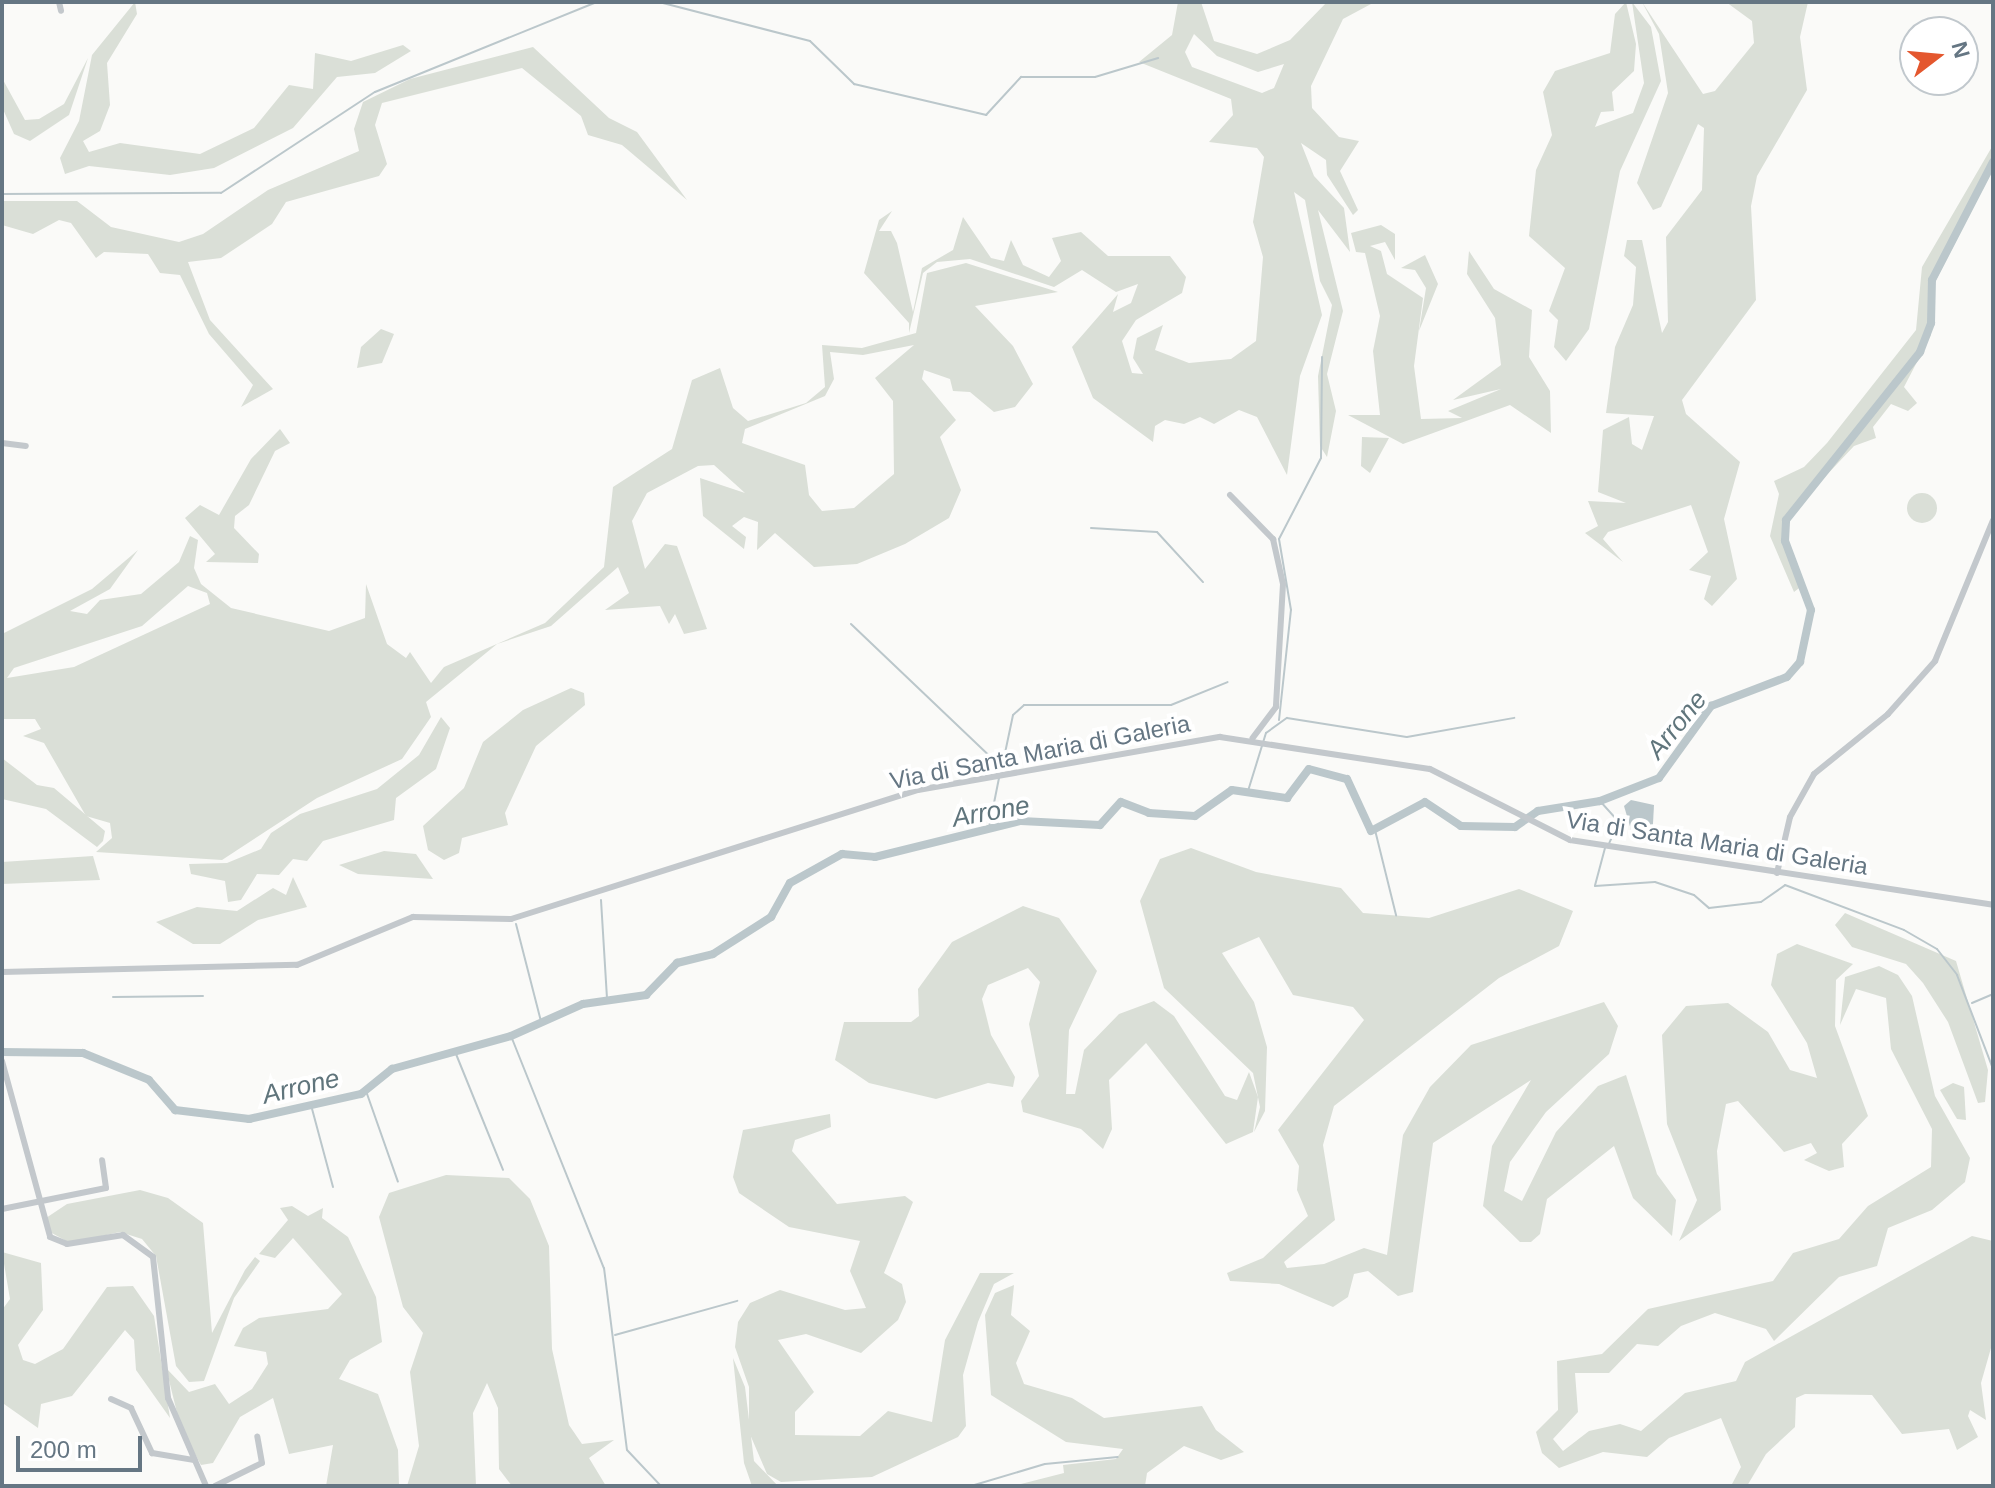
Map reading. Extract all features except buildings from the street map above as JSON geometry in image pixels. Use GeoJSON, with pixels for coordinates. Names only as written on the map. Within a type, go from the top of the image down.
{"type":"FeatureCollection","features":[{"type":"Feature","properties":{"kind":"street"},"geometry":{"type":"LineString","coordinates":[[59,2],[61,11]]}},
{"type":"Feature","properties":{"kind":"street"},"geometry":{"type":"LineString","coordinates":[[2,443],[26,446]]}},
{"type":"Feature","properties":{"kind":"street"},"geometry":{"type":"LineString","coordinates":[[1230,495],[1273,539],[1283,584],[1276,707],[1260,739]]}},
{"type":"Feature","properties":{"kind":"street"},"geometry":{"type":"LineString","coordinates":[[1777,873],[1790,817],[1814,774],[1888,714],[1935,661],[1993,520]]}},
{"type":"Feature","properties":{"kind":"street","name":"Via di Santa Maria di Galeria"},"geometry":{"type":"LineString","coordinates":[[2,972],[297,965],[413,917],[442,912],[504,921],[918,790],[1193,740],[1260,739],[1430,769],[1534,824],[1611,847],[1993,905]]}},
{"type":"Feature","properties":{"kind":"street"},"geometry":{"type":"LineString","coordinates":[[2,1061],[37,1202],[57,1243],[121,1235],[152,1254],[162,1369],[206,1486]]}},
{"type":"Feature","properties":{"kind":"street"},"geometry":{"type":"LineString","coordinates":[[2,1209],[106,1188],[102,1160]]}},
{"type":"Feature","properties":{"kind":"street"},"geometry":{"type":"LineString","coordinates":[[111,1399],[132,1410],[152,1453],[194,1460]]}},
{"type":"Feature","properties":{"kind":"street"},"geometry":{"type":"LineString","coordinates":[[215,1486],[262,1463],[257,1436]]}},
{"type":"Feature","properties":{"kind":"shaded area"},"geometry":{"type":"Polygon","coordinates":[[[135,2],[137,14],[107,63],[110,105],[100,131],[83,141],[89,152],[120,143],[200,154],[254,128],[289,85],[313,89],[315,53],[351,61],[403,45],[411,51],[375,73],[337,77],[293,128],[214,168],[170,175],[89,166],[65,174],[60,158],[79,121],[92,55],[135,2]]]}},
{"type":"Feature","properties":{"kind":"shaded area"},"geometry":{"type":"Polygon","coordinates":[[[1178,2],[1201,2],[1214,41],[1257,54],[1290,40],[1327,2],[1371,4],[1343,19],[1311,86],[1312,108],[1339,137],[1359,141],[1340,171],[1358,210],[1353,215],[1327,175],[1326,160],[1301,143],[1314,176],[1344,208],[1350,252],[1318,210],[1343,311],[1327,374],[1336,411],[1327,457],[1320,446],[1318,376],[1332,305],[1320,281],[1305,200],[1294,192],[1322,315],[1300,376],[1287,475],[1257,417],[1239,410],[1214,424],[1200,417],[1184,424],[1165,420],[1155,426],[1153,442],[1093,398],[1072,347],[1118,294],[1113,312],[1131,303],[1138,284],[1116,292],[1082,270],[1054,287],[970,259],[937,262],[923,273],[909,333],[909,323],[864,273],[879,220],[892,211],[879,231],[891,231],[897,243],[913,312],[922,268],[953,250],[963,217],[991,258],[1004,261],[1011,240],[1023,265],[1049,277],[1061,261],[1052,238],[1081,232],[1108,256],[1170,256],[1186,277],[1182,293],[1136,320],[1122,341],[1132,373],[1143,374],[1133,358],[1137,338],[1163,325],[1155,350],[1189,363],[1231,359],[1256,341],[1263,257],[1253,222],[1264,157],[1257,148],[1209,142],[1233,115],[1231,99],[1139,62],[1172,35],[1178,2]],[[1194,34],[1185,52],[1192,67],[1262,93],[1274,88],[1284,64],[1258,72],[1217,56],[1194,34]]]}},
{"type":"Feature","properties":{"kind":"shaded area"},"geometry":{"type":"Polygon","coordinates":[[[1626,2],[1636,44],[1634,71],[1612,92],[1614,111],[1601,112],[1595,127],[1633,113],[1644,83],[1632,2],[1651,27],[1661,81],[1620,171],[1589,329],[1566,361],[1554,347],[1558,320],[1549,311],[1565,268],[1529,236],[1536,170],[1552,135],[1543,92],[1555,71],[1610,53],[1615,14],[1626,2]]]}},
{"type":"Feature","properties":{"kind":"shaded area"},"geometry":{"type":"Polygon","coordinates":[[[1642,2],[1703,94],[1715,91],[1754,43],[1752,21],[1726,2],[1808,2],[1800,37],[1807,90],[1757,176],[1751,206],[1756,300],[1682,400],[1686,414],[1740,462],[1724,519],[1737,579],[1712,606],[1704,599],[1711,576],[1689,570],[1708,552],[1691,505],[1608,532],[1603,539],[1623,562],[1585,533],[1598,526],[1588,501],[1626,503],[1598,492],[1603,430],[1629,417],[1632,444],[1642,450],[1654,416],[1606,413],[1615,347],[1633,305],[1636,267],[1624,256],[1627,240],[1642,240],[1662,333],[1668,322],[1666,237],[1702,190],[1704,128],[1698,124],[1661,207],[1653,210],[1637,183],[1668,93],[1659,34],[1642,2]]]}},
{"type":"Feature","properties":{"kind":"shaded area"},"geometry":{"type":"Polygon","coordinates":[[[533,47],[609,118],[637,132],[687,200],[622,145],[588,135],[581,116],[522,68],[382,103],[375,125],[387,164],[379,176],[286,202],[272,224],[221,258],[188,262],[210,320],[273,389],[241,407],[253,385],[209,334],[180,275],[160,273],[148,254],[104,252],[96,258],[71,223],[59,220],[33,234],[2,225],[2,201],[77,201],[111,227],[179,242],[203,234],[268,190],[359,151],[354,129],[363,102],[410,79],[533,47]]]}},
{"type":"Feature","properties":{"kind":"shaded area"},"geometry":{"type":"Polygon","coordinates":[[[88,58],[69,115],[30,141],[14,134],[2,107],[2,78],[25,120],[39,119],[64,104],[88,58]]]}},
{"type":"Feature","properties":{"kind":"shaded area"},"geometry":{"type":"Polygon","coordinates":[[[1993,145],[1993,169],[1931,290],[1931,335],[1904,387],[1917,403],[1908,411],[1891,404],[1873,427],[1876,438],[1854,446],[1788,516],[1783,536],[1803,585],[1794,592],[1770,536],[1779,494],[1774,481],[1804,467],[1827,443],[1916,330],[1922,267],[1993,145]]]}},
{"type":"Feature","properties":{"kind":"shaded area"},"geometry":{"type":"Polygon","coordinates":[[[1381,225],[1395,234],[1395,260],[1385,242],[1370,246],[1381,251],[1387,274],[1423,298],[1414,366],[1421,419],[1462,418],[1448,411],[1501,389],[1453,400],[1501,365],[1495,318],[1467,274],[1469,251],[1494,289],[1532,310],[1529,357],[1550,391],[1551,433],[1510,405],[1403,444],[1348,415],[1380,415],[1373,351],[1380,316],[1365,253],[1356,252],[1351,233],[1381,225]]]}},
{"type":"Feature","properties":{"kind":"shaded area"},"geometry":{"type":"Polygon","coordinates":[[[1425,255],[1438,284],[1419,331],[1426,288],[1415,270],[1401,268],[1425,255]]]}},
{"type":"Feature","properties":{"kind":"shaded area"},"geometry":{"type":"Polygon","coordinates":[[[966,263],[1058,292],[975,306],[1013,346],[1033,384],[1015,407],[994,412],[970,392],[953,391],[950,379],[924,370],[922,379],[956,420],[940,437],[961,490],[949,518],[905,544],[857,564],[814,567],[775,533],[757,550],[758,522],[744,517],[732,526],[746,537],[744,549],[703,516],[700,478],[745,493],[714,465],[698,466],[647,493],[632,521],[645,569],[665,544],[677,546],[707,629],[684,634],[675,614],[669,624],[660,606],[605,610],[629,593],[618,567],[551,626],[497,644],[426,702],[431,717],[402,759],[317,798],[222,860],[96,852],[112,838],[110,823],[86,816],[44,743],[23,736],[41,729],[35,719],[2,719],[2,634],[92,589],[138,550],[110,589],[70,611],[87,614],[100,600],[141,594],[179,562],[190,536],[198,540],[194,568],[201,584],[231,608],[329,631],[365,618],[366,584],[387,644],[406,658],[410,652],[431,683],[444,667],[545,623],[604,567],[613,487],[672,449],[692,380],[720,368],[733,408],[748,421],[806,403],[825,387],[822,345],[862,348],[916,333],[927,273],[966,263]],[[914,345],[863,355],[830,352],[834,379],[825,396],[745,429],[742,443],[805,465],[809,495],[822,511],[854,508],[894,474],[893,401],[875,378],[914,345]],[[188,586],[142,626],[14,668],[7,678],[74,667],[210,604],[207,593],[188,586]]]}},
{"type":"Feature","properties":{"kind":"shaded area"},"geometry":{"type":"Polygon","coordinates":[[[381,329],[394,334],[382,363],[357,368],[361,347],[381,329]]]}},
{"type":"Feature","properties":{"kind":"shaded area"},"geometry":{"type":"Polygon","coordinates":[[[280,429],[290,443],[275,451],[249,505],[235,516],[234,528],[259,554],[258,563],[206,562],[215,554],[185,518],[200,505],[219,515],[251,459],[280,429]]]}},
{"type":"Feature","properties":{"kind":"shaded area"},"geometry":{"type":"Polygon","coordinates":[[[1362,437],[1389,438],[1370,473],[1361,466],[1362,437]]]}},
{"type":"Feature","properties":{"kind":"shaded area"},"geometry":{"type":"Polygon","coordinates":[[[1922,493],[1933,497],[1937,508],[1933,519],[1922,523],[1911,519],[1907,508],[1911,497],[1922,493]]]}},
{"type":"Feature","properties":{"kind":"shaded area"},"geometry":{"type":"Polygon","coordinates":[[[571,688],[584,693],[585,705],[536,746],[505,813],[508,825],[462,838],[459,853],[444,860],[428,850],[423,826],[464,788],[483,742],[523,710],[571,688]]]}},
{"type":"Feature","properties":{"kind":"shaded area"},"geometry":{"type":"Polygon","coordinates":[[[441,717],[450,728],[436,769],[396,798],[394,820],[323,841],[307,861],[293,859],[279,875],[257,874],[241,900],[228,902],[225,881],[191,874],[189,864],[227,863],[261,849],[271,833],[300,814],[377,789],[419,755],[441,717]]]}},
{"type":"Feature","properties":{"kind":"shaded area"},"geometry":{"type":"Polygon","coordinates":[[[2,758],[37,785],[54,788],[105,831],[103,841],[97,847],[46,809],[2,799],[2,758]]]}},
{"type":"Feature","properties":{"kind":"shaded area"},"geometry":{"type":"Polygon","coordinates":[[[1631,800],[1654,805],[1652,842],[1634,840],[1624,806],[1631,800]]]}},
{"type":"Feature","properties":{"kind":"shaded area"},"geometry":{"type":"Polygon","coordinates":[[[1191,848],[1256,872],[1341,888],[1363,913],[1429,918],[1519,889],[1573,911],[1559,946],[1499,978],[1334,1106],[1323,1145],[1335,1220],[1284,1262],[1287,1268],[1324,1264],[1364,1248],[1387,1255],[1403,1135],[1430,1087],[1471,1045],[1604,1002],[1618,1026],[1609,1054],[1546,1112],[1510,1162],[1504,1191],[1522,1201],[1556,1132],[1598,1086],[1626,1075],[1657,1174],[1676,1200],[1672,1236],[1633,1198],[1614,1146],[1547,1199],[1540,1234],[1531,1242],[1520,1242],[1483,1206],[1492,1146],[1531,1080],[1433,1143],[1413,1292],[1398,1296],[1368,1271],[1354,1274],[1348,1297],[1333,1307],[1279,1284],[1230,1281],[1227,1273],[1263,1258],[1308,1216],[1297,1190],[1299,1166],[1278,1130],[1364,1020],[1353,1007],[1293,995],[1259,937],[1222,953],[1254,1002],[1267,1047],[1265,1111],[1254,1132],[1260,1107],[1253,1073],[1164,988],[1140,901],[1160,859],[1191,848]]]}},
{"type":"Feature","properties":{"kind":"shaded area"},"geometry":{"type":"Polygon","coordinates":[[[384,851],[416,854],[433,879],[358,874],[339,865],[384,851]]]}},
{"type":"Feature","properties":{"kind":"shaded area"},"geometry":{"type":"Polygon","coordinates":[[[93,856],[100,880],[2,884],[2,862],[93,856]]]}},
{"type":"Feature","properties":{"kind":"shaded area"},"geometry":{"type":"Polygon","coordinates":[[[293,877],[307,907],[258,920],[220,944],[193,944],[156,922],[197,907],[237,911],[273,888],[286,895],[293,877]]]}},
{"type":"Feature","properties":{"kind":"shaded area"},"geometry":{"type":"Polygon","coordinates":[[[1023,906],[1059,918],[1097,971],[1069,1030],[1066,1094],[1075,1094],[1084,1050],[1119,1014],[1154,1001],[1174,1016],[1225,1096],[1237,1100],[1249,1072],[1258,1097],[1253,1132],[1226,1144],[1146,1043],[1109,1080],[1112,1129],[1103,1149],[1081,1129],[1023,1112],[1021,1101],[1039,1076],[1029,1024],[1040,982],[1028,968],[988,985],[982,999],[991,1035],[1015,1077],[1013,1087],[988,1083],[936,1099],[869,1083],[835,1060],[844,1022],[911,1022],[919,1016],[918,989],[952,942],[1023,906]]]}},
{"type":"Feature","properties":{"kind":"shaded area"},"geometry":{"type":"Polygon","coordinates":[[[1845,913],[1956,961],[1988,1070],[1985,1102],[1978,1103],[1948,1022],[1923,983],[1906,964],[1852,947],[1835,925],[1845,913]]]}},
{"type":"Feature","properties":{"kind":"shaded area"},"geometry":{"type":"Polygon","coordinates":[[[1797,944],[1853,964],[1836,980],[1835,1026],[1868,1116],[1842,1144],[1844,1167],[1829,1171],[1804,1160],[1817,1153],[1811,1143],[1784,1152],[1738,1101],[1726,1104],[1717,1151],[1721,1210],[1679,1241],[1697,1200],[1667,1124],[1662,1035],[1686,1006],[1728,1003],[1768,1032],[1790,1070],[1817,1078],[1807,1043],[1771,985],[1777,954],[1797,944]]]}},
{"type":"Feature","properties":{"kind":"shaded area"},"geometry":{"type":"Polygon","coordinates":[[[1879,966],[1898,975],[1912,996],[1935,1096],[1970,1158],[1965,1182],[1932,1210],[1888,1228],[1877,1266],[1839,1277],[1774,1341],[1766,1329],[1715,1313],[1681,1326],[1658,1346],[1637,1344],[1609,1373],[1575,1373],[1578,1412],[1553,1439],[1563,1451],[1589,1431],[1620,1424],[1641,1431],[1685,1393],[1736,1381],[1745,1362],[1972,1236],[1993,1241],[1993,1341],[1981,1383],[1986,1420],[1970,1410],[1968,1416],[1978,1437],[1957,1450],[1949,1429],[1902,1434],[1872,1395],[1805,1394],[1796,1398],[1795,1427],[1766,1454],[1747,1486],[1731,1486],[1741,1467],[1721,1418],[1669,1438],[1647,1457],[1603,1452],[1559,1468],[1542,1453],[1536,1432],[1558,1410],[1557,1361],[1602,1354],[1648,1309],[1773,1281],[1793,1253],[1839,1239],[1868,1206],[1931,1167],[1932,1129],[1891,1049],[1886,998],[1856,989],[1840,1025],[1845,977],[1879,966]]]}},
{"type":"Feature","properties":{"kind":"shaded area"},"geometry":{"type":"Polygon","coordinates":[[[1953,1083],[1964,1087],[1966,1120],[1957,1119],[1940,1090],[1953,1083]]]}},
{"type":"Feature","properties":{"kind":"shaded area"},"geometry":{"type":"Polygon","coordinates":[[[830,1114],[831,1127],[795,1140],[792,1151],[837,1204],[905,1196],[913,1202],[884,1273],[902,1284],[906,1302],[898,1320],[861,1353],[806,1334],[778,1340],[814,1392],[795,1412],[795,1435],[860,1436],[888,1411],[932,1422],[945,1340],[980,1273],[1014,1273],[994,1284],[978,1322],[963,1375],[966,1426],[958,1437],[872,1477],[781,1482],[767,1474],[749,1432],[749,1387],[735,1347],[738,1322],[750,1303],[780,1290],[845,1310],[866,1308],[850,1271],[860,1241],[789,1227],[739,1193],[733,1177],[743,1130],[830,1114]]]}},
{"type":"Feature","properties":{"kind":"shaded area"},"geometry":{"type":"Polygon","coordinates":[[[446,1175],[509,1178],[530,1199],[549,1246],[552,1349],[569,1425],[582,1444],[614,1440],[589,1458],[606,1486],[512,1486],[499,1469],[498,1408],[487,1383],[473,1413],[476,1486],[407,1486],[419,1446],[410,1372],[423,1333],[403,1307],[379,1217],[389,1193],[446,1175]]]}},
{"type":"Feature","properties":{"kind":"shaded area"},"geometry":{"type":"Polygon","coordinates":[[[140,1190],[168,1198],[203,1223],[212,1333],[245,1270],[255,1257],[260,1261],[234,1298],[204,1381],[189,1382],[176,1366],[156,1256],[142,1239],[120,1232],[70,1243],[50,1232],[46,1218],[67,1204],[140,1190]]]}},
{"type":"Feature","properties":{"kind":"shaded area"},"geometry":{"type":"Polygon","coordinates":[[[292,1206],[308,1216],[323,1208],[322,1218],[348,1237],[376,1297],[382,1342],[350,1360],[339,1379],[378,1394],[398,1450],[399,1486],[326,1486],[333,1445],[289,1454],[273,1398],[240,1417],[213,1463],[201,1465],[181,1429],[166,1368],[189,1392],[215,1384],[229,1404],[252,1389],[268,1364],[266,1352],[234,1346],[243,1328],[259,1318],[328,1309],[342,1294],[293,1238],[275,1258],[259,1254],[288,1220],[280,1208],[292,1206]]]}},
{"type":"Feature","properties":{"kind":"shaded area"},"geometry":{"type":"Polygon","coordinates":[[[2,1252],[41,1263],[43,1310],[18,1345],[23,1360],[35,1364],[63,1349],[107,1287],[133,1286],[154,1316],[170,1418],[136,1370],[134,1340],[125,1330],[72,1396],[41,1404],[38,1428],[4,1404],[2,1310],[10,1299],[2,1252]]]}},
{"type":"Feature","properties":{"kind":"shaded area"},"geometry":{"type":"Polygon","coordinates":[[[1014,1285],[1011,1315],[1030,1331],[1016,1363],[1024,1384],[1072,1398],[1104,1418],[1202,1406],[1216,1430],[1244,1452],[1221,1460],[1184,1446],[1147,1473],[1145,1486],[1013,1486],[1064,1473],[1063,1465],[1116,1459],[1123,1449],[1066,1442],[991,1395],[985,1315],[995,1293],[1014,1285]]]}},
{"type":"Feature","properties":{"kind":"shaded area"},"geometry":{"type":"Polygon","coordinates":[[[733,1358],[745,1387],[754,1461],[778,1486],[752,1486],[744,1463],[733,1358]]]}},
{"type":"Feature","properties":{"kind":"waterway"},"geometry":{"type":"LineString","coordinates":[[2,194],[221,193],[375,92],[597,2]]}},
{"type":"Feature","properties":{"kind":"waterway"},"geometry":{"type":"LineString","coordinates":[[659,2],[810,41],[854,84],[986,115],[1021,77],[1095,77],[1158,58]]}},
{"type":"Feature","properties":{"kind":"waterway","name":"Arrone"},"geometry":{"type":"LineString","coordinates":[[2,1052],[83,1053],[149,1080],[175,1110],[249,1119],[361,1094],[392,1069],[511,1036],[583,1004],[646,995],[677,963],[713,954],[771,917],[790,883],[842,854],[875,857],[1021,821],[1100,825],[1121,802],[1149,813],[1195,816],[1232,790],[1287,798],[1309,769],[1347,779],[1371,831],[1425,802],[1461,826],[1515,827],[1538,811],[1600,801],[1659,778],[1711,706],[1787,677],[1800,662],[1811,610],[1785,541],[1786,520],[1920,352],[1931,323],[1932,280],[1993,162]]}},
{"type":"Feature","properties":{"kind":"waterway"},"geometry":{"type":"LineString","coordinates":[[1279,720],[1291,610],[1279,539],[1321,458],[1322,357]]}},
{"type":"Feature","properties":{"kind":"waterway"},"geometry":{"type":"LineString","coordinates":[[1091,528],[1157,532],[1203,582]]}},
{"type":"Feature","properties":{"kind":"waterway"},"geometry":{"type":"LineString","coordinates":[[851,624],[1001,767]]}},
{"type":"Feature","properties":{"kind":"waterway"},"geometry":{"type":"LineString","coordinates":[[1001,772],[1013,715],[1024,705],[1171,705],[1228,682]]}},
{"type":"Feature","properties":{"kind":"waterway"},"geometry":{"type":"LineString","coordinates":[[1248,791],[1266,733],[1287,718],[1407,737],[1514,718]]}},
{"type":"Feature","properties":{"kind":"waterway"},"geometry":{"type":"LineString","coordinates":[[989,828],[999,778]]}},
{"type":"Feature","properties":{"kind":"waterway"},"geometry":{"type":"LineString","coordinates":[[1600,801],[1619,822],[1609,843]]}},
{"type":"Feature","properties":{"kind":"waterway"},"geometry":{"type":"LineString","coordinates":[[1375,830],[1396,915]]}},
{"type":"Feature","properties":{"kind":"waterway"},"geometry":{"type":"LineString","coordinates":[[1605,848],[1595,886],[1655,882],[1694,895],[1709,908],[1761,902],[1785,885],[1904,930],[1937,949],[1957,975],[1993,1069]]}},
{"type":"Feature","properties":{"kind":"waterway"},"geometry":{"type":"LineString","coordinates":[[601,900],[607,999]]}},
{"type":"Feature","properties":{"kind":"waterway"},"geometry":{"type":"LineString","coordinates":[[516,924],[542,1025]]}},
{"type":"Feature","properties":{"kind":"waterway"},"geometry":{"type":"LineString","coordinates":[[1972,1003],[1993,994]]}},
{"type":"Feature","properties":{"kind":"waterway"},"geometry":{"type":"LineString","coordinates":[[113,997],[203,996]]}},
{"type":"Feature","properties":{"kind":"waterway"},"geometry":{"type":"LineString","coordinates":[[511,1036],[604,1268],[627,1450],[661,1486]]}},
{"type":"Feature","properties":{"kind":"waterway"},"geometry":{"type":"LineString","coordinates":[[456,1054],[503,1170]]}},
{"type":"Feature","properties":{"kind":"waterway"},"geometry":{"type":"LineString","coordinates":[[366,1091],[398,1182]]}},
{"type":"Feature","properties":{"kind":"waterway"},"geometry":{"type":"LineString","coordinates":[[311,1105],[333,1187]]}},
{"type":"Feature","properties":{"kind":"waterway"},"geometry":{"type":"LineString","coordinates":[[615,1335],[737,1301]]}},
{"type":"Feature","properties":{"kind":"waterway"},"geometry":{"type":"LineString","coordinates":[[971,1486],[1045,1464],[1118,1457]]}}]}
